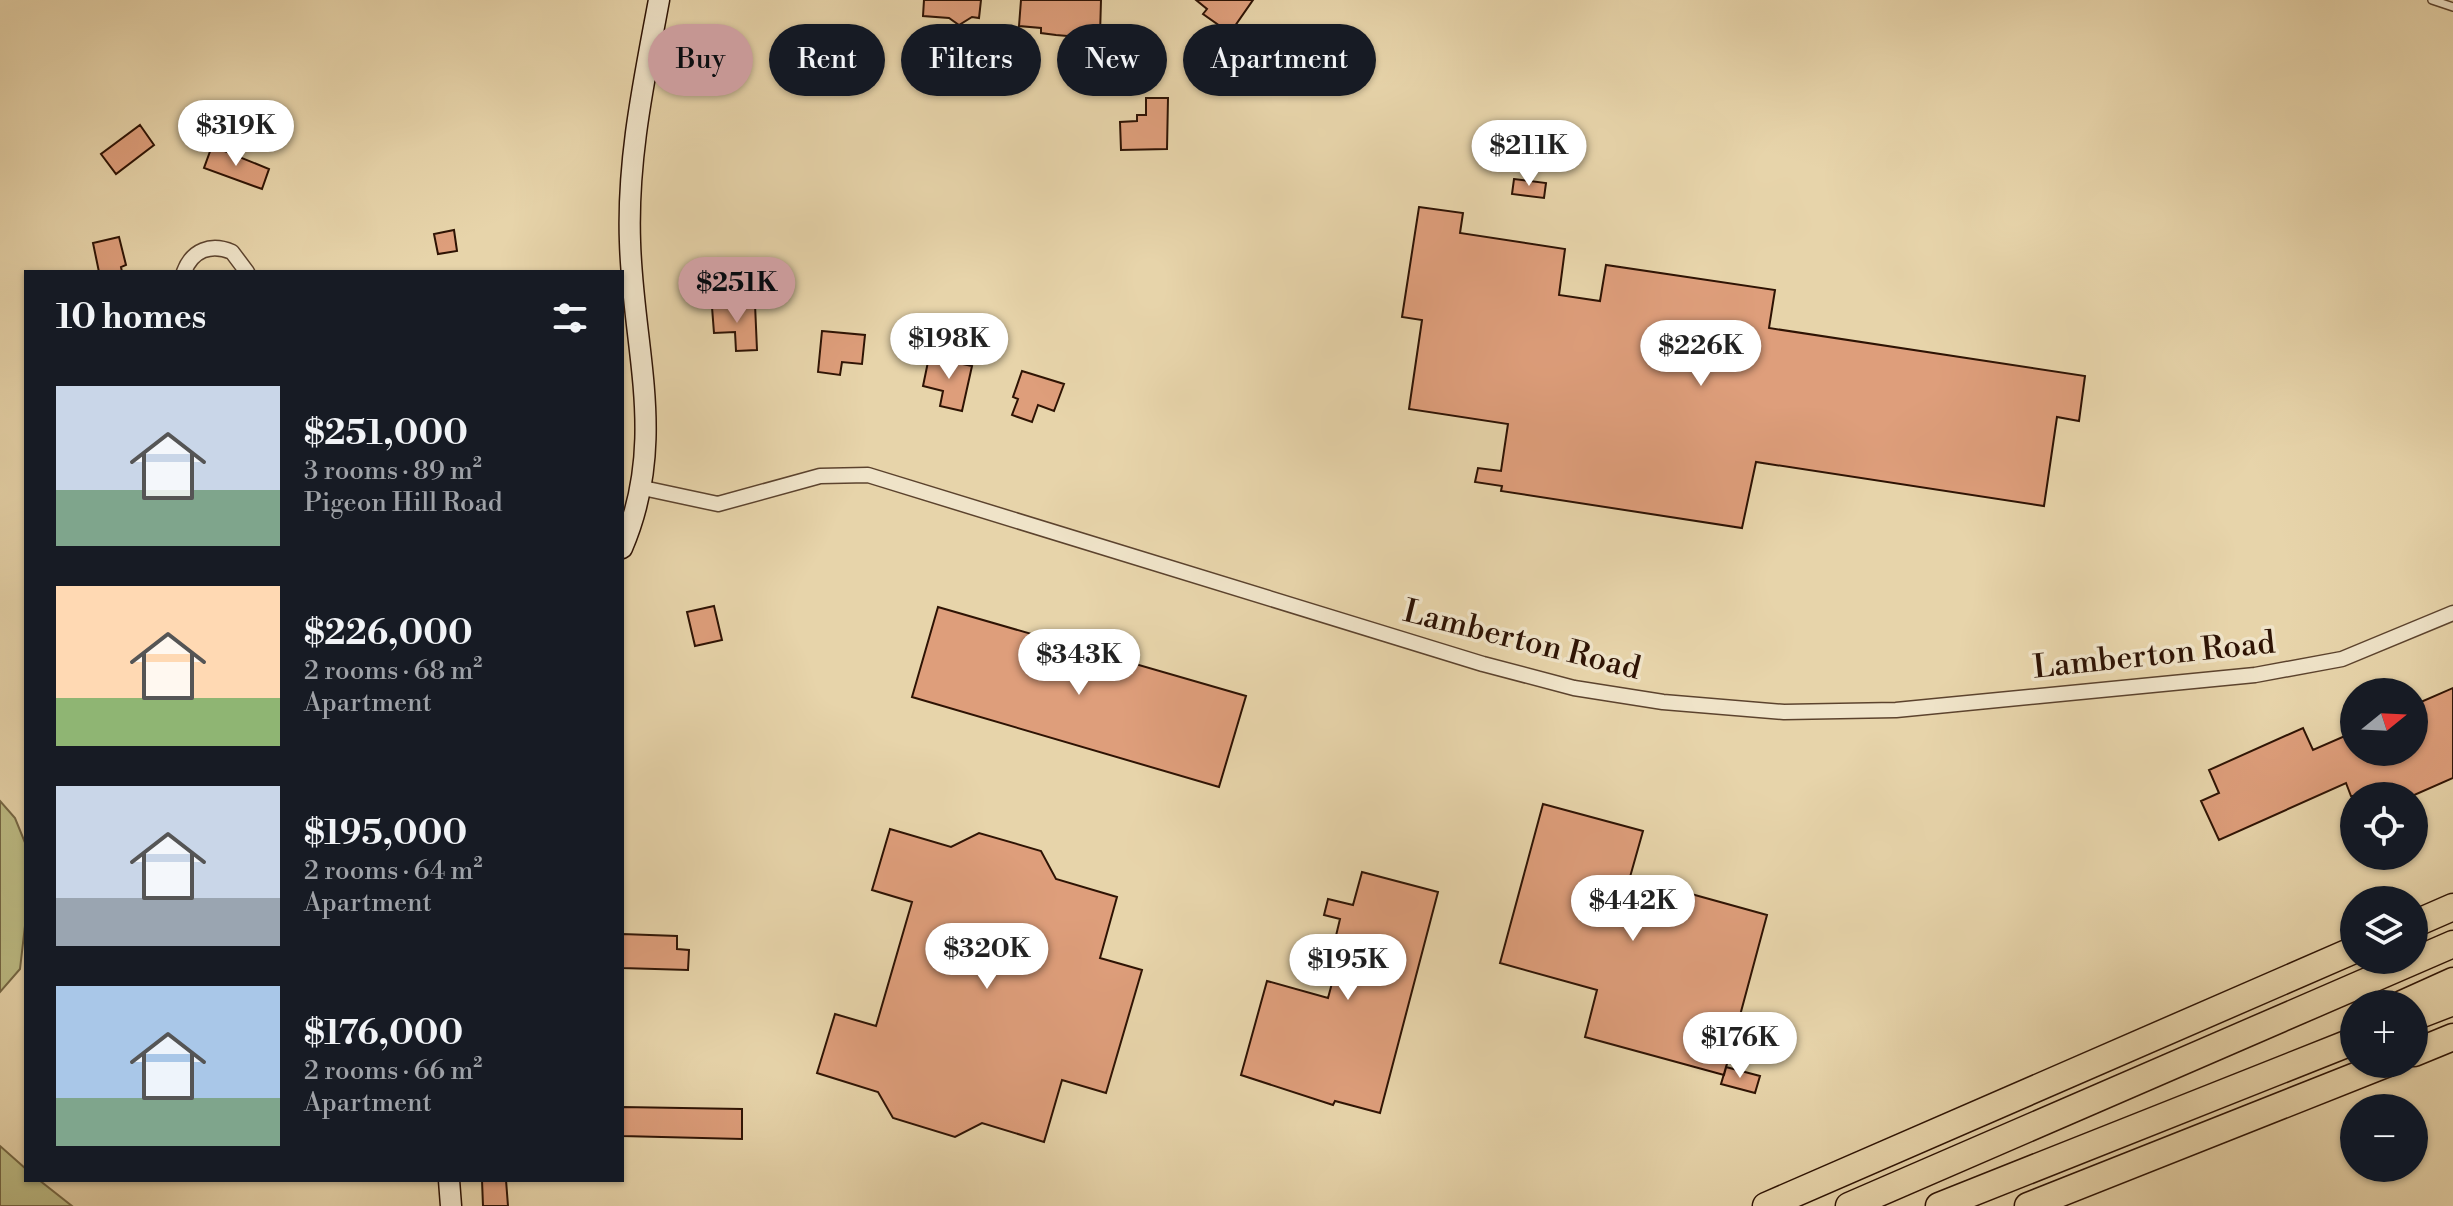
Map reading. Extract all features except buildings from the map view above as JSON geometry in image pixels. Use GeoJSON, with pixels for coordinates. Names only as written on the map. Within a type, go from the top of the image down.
{"type":"FeatureCollection","features":[{"type":"Feature","properties":{"kind":"highway"},"geometry":{"type":"LineString","coordinates":[[2428,918],[2453,907]]}},
{"type":"Feature","properties":{"kind":"highway"},"geometry":{"type":"LineString","coordinates":[[1849,1206],[2453,944]]}},
{"type":"Feature","properties":{"kind":"highway"},"geometry":{"type":"LineString","coordinates":[[2299,1010],[2382,986],[2453,955]]}},
{"type":"Feature","properties":{"kind":"highway"},"geometry":{"type":"LineString","coordinates":[[1766,1206],[2340,956]]}},
{"type":"Feature","properties":{"kind":"highway"},"geometry":{"type":"LineString","coordinates":[[2428,992],[2453,981]]}},
{"type":"Feature","properties":{"kind":"highway"},"geometry":{"type":"LineString","coordinates":[[2428,1012],[2453,1002]]}},
{"type":"Feature","properties":{"kind":"highway"},"geometry":{"type":"LineString","coordinates":[[2271,1074],[2310,1047],[2340,1033]]}},
{"type":"Feature","properties":{"kind":"highway"},"geometry":{"type":"LineString","coordinates":[[2428,1047],[2453,1037]]}},
{"type":"Feature","properties":{"kind":"highway"},"geometry":{"type":"LineString","coordinates":[[1939,1206],[2340,1047]]}},
{"type":"Feature","properties":{"kind":"highway"},"geometry":{"type":"LineString","coordinates":[[2028,1206],[2351,1078]]}},
{"type":"Feature","properties":{"kind":"street"},"geometry":{"type":"LineString","coordinates":[[624,542],[643,488],[645,366],[630,245],[630,184],[635,131],[659,0]]}},
{"type":"Feature","properties":{"kind":"street"},"geometry":{"type":"LineString","coordinates":[[185,270],[195,254],[213,247],[232,252],[246,270]]}},
{"type":"Feature","properties":{"kind":"street","name":"Lamberton Road"},"geometry":{"type":"LineString","coordinates":[[643,488],[718,504],[820,476],[868,475],[1543,680],[1663,702],[1784,712],[1896,710],[2255,675],[2342,659],[2453,613]]}},
{"type":"Feature","properties":{"kind":"street"},"geometry":{"type":"LineString","coordinates":[[449,1182],[451,1206]]}},
{"type":"Feature","properties":{"kind":"lane"},"geometry":{"type":"LineString","coordinates":[[2432,0],[2453,7]]}},
{"type":"Feature","properties":{"kind":"shaded area"},"geometry":{"type":"Polygon","coordinates":[[[0,801],[15,818],[24,840],[24,934],[20,969],[0,992],[0,801]]]}},
{"type":"Feature","properties":{"kind":"shaded area"},"geometry":{"type":"Polygon","coordinates":[[[0,1146],[24,1167],[24,1182],[42,1182],[72,1206],[0,1206],[0,1146]]]}}]}
